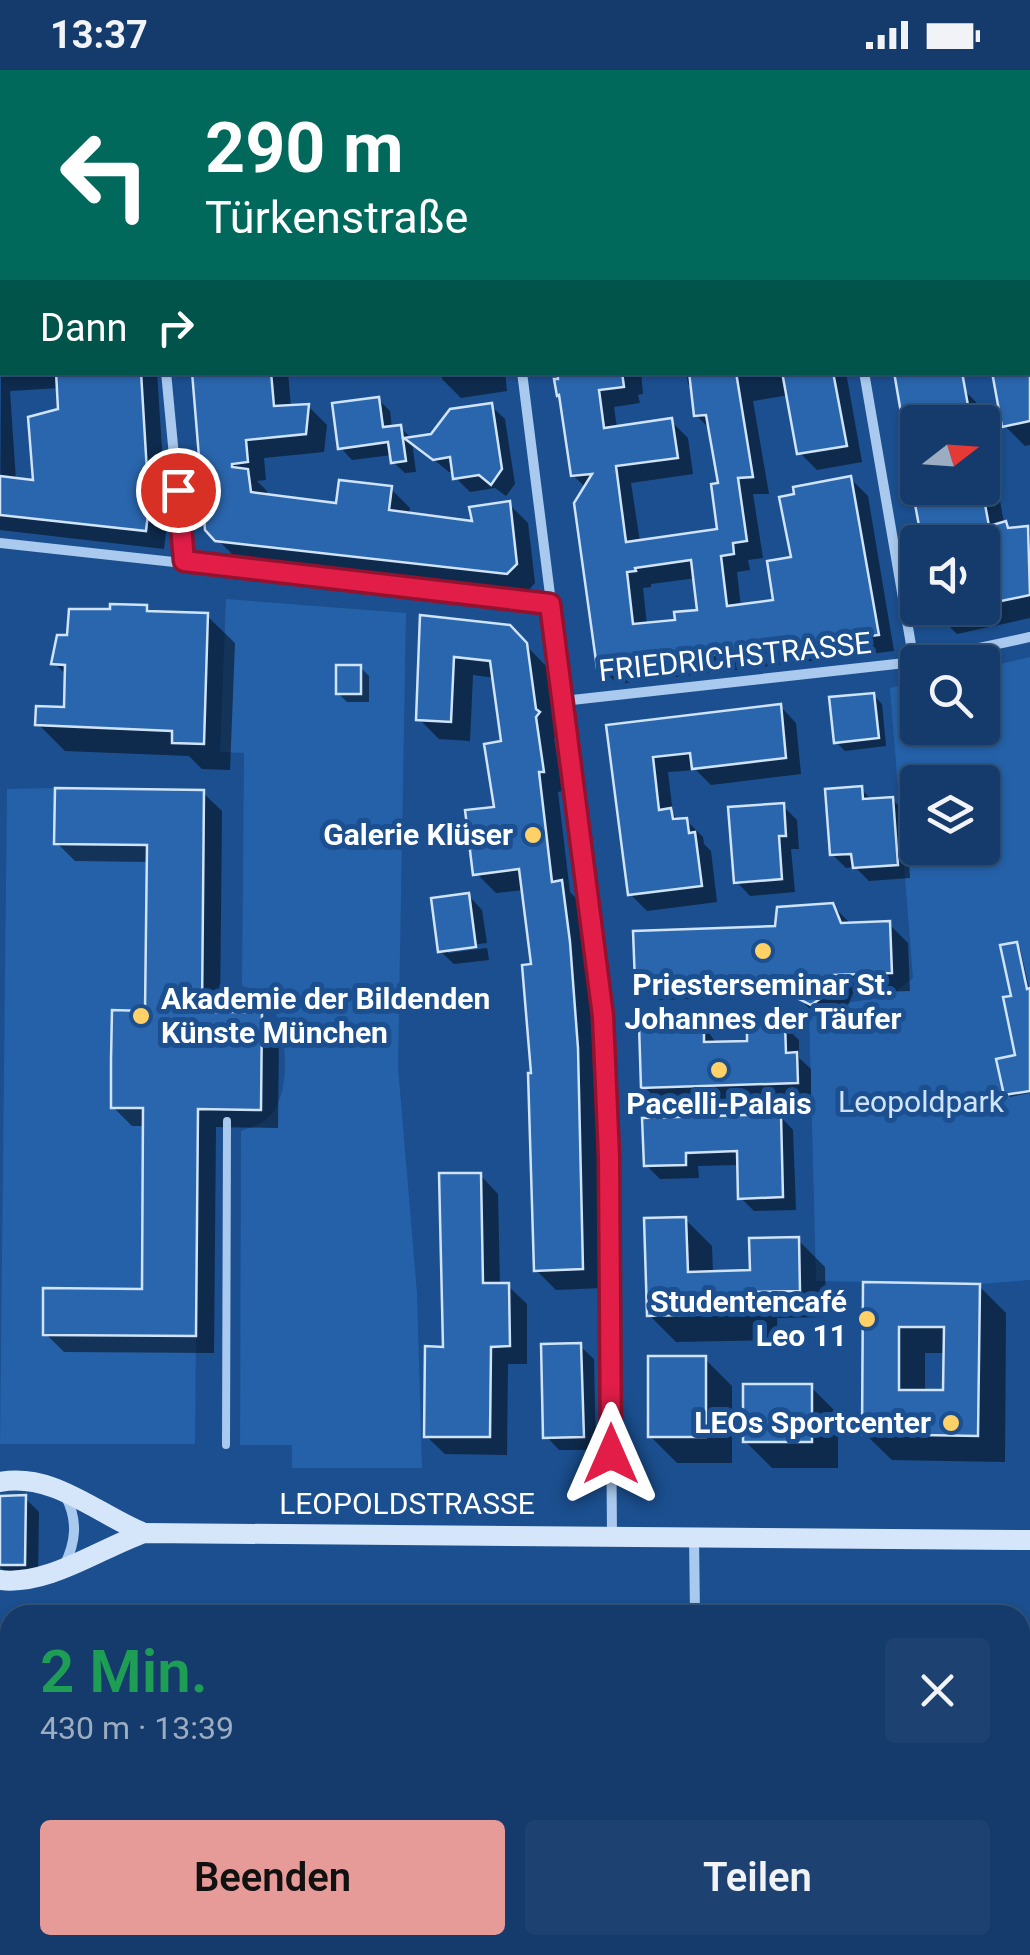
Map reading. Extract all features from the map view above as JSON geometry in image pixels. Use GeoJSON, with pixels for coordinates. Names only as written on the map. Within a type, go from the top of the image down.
{"type":"FeatureCollection","features":[{"type":"Feature","properties":{"kind":"main road","name":"LEOPOLDSTRASSE"},"geometry":{"type":"LineString","coordinates":[[0,1482],[28,1480],[62,1490],[144,1533],[1030,1540]]}},
{"type":"Feature","properties":{"kind":"main road","name":"LEOPOLDSTRASSE"},"geometry":{"type":"LineString","coordinates":[[0,1580],[14,1582],[41,1576],[144,1533]]}},
{"type":"Feature","properties":{"kind":"street"},"geometry":{"type":"LineString","coordinates":[[166,375],[184,561]]}},
{"type":"Feature","properties":{"kind":"street"},"geometry":{"type":"LineString","coordinates":[[522,375],[603,1016],[609,1157],[612,1535]]}},
{"type":"Feature","properties":{"kind":"street"},"geometry":{"type":"LineString","coordinates":[[865,375],[911,645]]}},
{"type":"Feature","properties":{"kind":"street"},"geometry":{"type":"LineString","coordinates":[[0,543],[550,604]]}},
{"type":"Feature","properties":{"kind":"street","name":"FRIEDRICHSTRASSE"},"geometry":{"type":"LineString","coordinates":[[993,645],[1030,637]]}},
{"type":"Feature","properties":{"kind":"street","name":"FRIEDRICHSTRASSE"},"geometry":{"type":"LineString","coordinates":[[563,701],[900,664]]}},
{"type":"Feature","properties":{"kind":"street"},"geometry":{"type":"LineString","coordinates":[[62,1490],[69,1502],[75,1532],[64,1567]]}},
{"type":"Feature","properties":{"kind":"street"},"geometry":{"type":"LineString","coordinates":[[694,1536],[695,1605]]}},
{"type":"Feature","properties":{"kind":"lane"},"geometry":{"type":"LineString","coordinates":[[226,1445],[227,1120]]}},
{"type":"Feature","properties":{"kind":"green space"},"geometry":{"type":"Polygon","coordinates":[[[226,599],[406,613],[398,1067],[417,1293],[422,1468],[292,1468],[292,1445],[240,1445],[241,1131],[270,1116],[278,1104],[285,1070],[282,1031],[276,1014],[257,990],[242,986],[244,753],[220,752],[226,599]]]}},
{"type":"Feature","properties":{"kind":"green space","name":"Leopoldpark"},"geometry":{"type":"Polygon","coordinates":[[[1030,657],[1030,1280],[980,1284],[816,1281],[809,1009],[890,996],[913,978],[904,865],[1000,865],[1000,765],[900,765],[900,814],[890,688],[900,686],[900,745],[1000,745],[1000,664],[1030,657]]]}},
{"type":"Feature","properties":{"kind":"green space"},"geometry":{"type":"Polygon","coordinates":[[[55,788],[55,844],[147,845],[145,1011],[112,1011],[111,1108],[143,1108],[142,1289],[44,1288],[43,1334],[196,1336],[195,1444],[0,1444],[7,789],[55,788]]]}},
{"type":"Feature","properties":{"kind":"building"},"geometry":{"type":"Polygon","coordinates":[[[56,375],[141,375],[149,505],[146,531],[0,515],[0,476],[33,480],[28,417],[58,409],[56,375]]]}},
{"type":"Feature","properties":{"kind":"building"},"geometry":{"type":"Polygon","coordinates":[[[192,375],[271,375],[274,406],[309,404],[306,434],[246,440],[248,462],[232,467],[248,469],[251,492],[336,503],[339,480],[392,486],[389,510],[472,521],[469,507],[510,501],[517,564],[507,574],[215,541],[205,530],[192,375]]]}},
{"type":"Feature","properties":{"kind":"building"},"geometry":{"type":"Polygon","coordinates":[[[558,375],[622,375],[624,387],[599,390],[604,428],[672,418],[678,458],[616,466],[626,542],[717,529],[711,484],[718,483],[706,415],[694,416],[689,375],[736,375],[753,477],[738,478],[747,541],[733,543],[734,554],[721,556],[727,606],[773,600],[767,561],[791,557],[779,497],[794,494],[793,487],[851,476],[879,635],[597,668],[574,503],[592,474],[571,476],[554,379],[558,375]],[[691,560],[627,572],[633,624],[675,620],[674,612],[697,610],[691,560]]]}},
{"type":"Feature","properties":{"kind":"building"},"geometry":{"type":"Polygon","coordinates":[[[783,375],[834,375],[847,446],[797,454],[783,375]]]}},
{"type":"Feature","properties":{"kind":"building"},"geometry":{"type":"Polygon","coordinates":[[[895,375],[963,375],[968,405],[900,407],[895,375]]]}},
{"type":"Feature","properties":{"kind":"building"},"geometry":{"type":"Polygon","coordinates":[[[993,375],[1030,375],[1030,421],[1002,427],[993,375]]]}},
{"type":"Feature","properties":{"kind":"building"},"geometry":{"type":"Polygon","coordinates":[[[379,397],[383,427],[401,425],[406,461],[391,463],[388,442],[338,449],[332,403],[379,397]]]}},
{"type":"Feature","properties":{"kind":"building"},"geometry":{"type":"Polygon","coordinates":[[[492,403],[502,469],[491,485],[479,475],[453,479],[450,457],[433,460],[404,438],[431,434],[450,409],[492,403]]]}},
{"type":"Feature","properties":{"kind":"building"},"geometry":{"type":"Polygon","coordinates":[[[915,505],[985,505],[989,525],[919,525],[915,505]]]}},
{"type":"Feature","properties":{"kind":"building"},"geometry":{"type":"Polygon","coordinates":[[[1006,521],[1008,528],[1028,526],[1030,595],[1000,601],[1000,525],[992,525],[1006,521]]]}},
{"type":"Feature","properties":{"kind":"building"},"geometry":{"type":"Polygon","coordinates":[[[110,604],[147,605],[147,611],[208,613],[204,744],[172,743],[172,731],[35,725],[36,706],[64,707],[65,665],[51,664],[57,635],[67,635],[69,609],[110,609],[110,604]]]}},
{"type":"Feature","properties":{"kind":"building"},"geometry":{"type":"Polygon","coordinates":[[[420,615],[510,625],[527,643],[536,709],[540,712],[536,717],[544,772],[539,772],[552,882],[562,880],[570,942],[578,1048],[583,1269],[534,1271],[531,1073],[522,965],[531,964],[519,869],[473,875],[465,810],[494,807],[484,744],[501,741],[490,661],[454,657],[451,722],[416,720],[420,615]]]}},
{"type":"Feature","properties":{"kind":"building"},"geometry":{"type":"Polygon","coordinates":[[[336,665],[361,665],[361,694],[336,694],[336,665]]]}},
{"type":"Feature","properties":{"kind":"building"},"geometry":{"type":"Polygon","coordinates":[[[874,693],[879,738],[834,743],[829,697],[874,693]]]}},
{"type":"Feature","properties":{"kind":"building"},"geometry":{"type":"Polygon","coordinates":[[[781,704],[786,758],[692,769],[690,753],[653,757],[659,810],[671,808],[673,819],[687,818],[689,833],[695,832],[702,886],[628,895],[606,725],[781,704]]]}},
{"type":"Feature","properties":{"kind":"building"},"geometry":{"type":"Polygon","coordinates":[[[862,786],[863,799],[893,797],[898,865],[853,868],[851,854],[830,855],[825,789],[862,786]]]}},
{"type":"Feature","properties":{"kind":"building"},"geometry":{"type":"Polygon","coordinates":[[[55,788],[204,790],[202,1012],[262,1012],[261,1110],[198,1109],[196,1336],[43,1335],[43,1288],[142,1289],[143,1108],[111,1108],[111,1059],[112,1010],[145,1011],[147,845],[54,844],[55,788]]]}},
{"type":"Feature","properties":{"kind":"building"},"geometry":{"type":"Polygon","coordinates":[[[784,803],[786,836],[779,836],[782,879],[734,883],[728,807],[784,803]]]}},
{"type":"Feature","properties":{"kind":"building"},"geometry":{"type":"Polygon","coordinates":[[[469,893],[476,947],[438,952],[431,898],[469,893]]]}},
{"type":"Feature","properties":{"kind":"building","name":"Priesterseminar St. Johannes der Täufer"},"geometry":{"type":"Polygon","coordinates":[[[833,903],[841,923],[890,921],[892,973],[834,975],[827,994],[811,1005],[795,997],[785,977],[635,983],[633,931],[775,926],[777,907],[833,903]]]}},
{"type":"Feature","properties":{"kind":"building"},"geometry":{"type":"Polygon","coordinates":[[[1017,942],[1027,989],[1030,988],[1030,1091],[1004,1095],[996,1059],[1015,1055],[1003,997],[1011,996],[1000,945],[1017,942]]]}},
{"type":"Feature","properties":{"kind":"building"},"geometry":{"type":"Polygon","coordinates":[[[704,1023],[704,1042],[747,1041],[747,1024],[785,1023],[786,1053],[797,1052],[798,1083],[641,1088],[639,1025],[704,1023]]]}},
{"type":"Feature","properties":{"kind":"building"},"geometry":{"type":"Polygon","coordinates":[[[781,1114],[783,1197],[738,1199],[737,1151],[686,1153],[686,1165],[644,1166],[642,1118],[781,1114]]]}},
{"type":"Feature","properties":{"kind":"building"},"geometry":{"type":"Polygon","coordinates":[[[439,1173],[481,1173],[483,1283],[509,1283],[510,1346],[491,1347],[490,1437],[424,1437],[425,1346],[443,1347],[439,1173]]]}},
{"type":"Feature","properties":{"kind":"building"},"geometry":{"type":"Polygon","coordinates":[[[686,1217],[688,1272],[750,1270],[749,1238],[799,1237],[800,1291],[751,1292],[752,1313],[647,1316],[644,1218],[686,1217]]]}},
{"type":"Feature","properties":{"kind":"building"},"geometry":{"type":"Polygon","coordinates":[[[863,1282],[980,1284],[978,1436],[862,1434],[863,1282]],[[899,1327],[899,1390],[943,1390],[944,1327],[899,1327]]]}},
{"type":"Feature","properties":{"kind":"building"},"geometry":{"type":"Polygon","coordinates":[[[581,1343],[584,1437],[543,1438],[541,1344],[581,1343]]]}},
{"type":"Feature","properties":{"kind":"building"},"geometry":{"type":"Polygon","coordinates":[[[648,1356],[706,1356],[706,1437],[648,1437],[648,1356]]]}},
{"type":"Feature","properties":{"kind":"building"},"geometry":{"type":"Polygon","coordinates":[[[743,1384],[812,1384],[812,1442],[743,1442],[743,1384]]]}},
{"type":"Feature","properties":{"kind":"building"},"geometry":{"type":"Polygon","coordinates":[[[26,1495],[25,1565],[0,1565],[0,1496],[26,1495]]]}},
{"type":"Feature","properties":{"kind":"place","name":"Galerie Klüser"},"geometry":{"type":"Point","coordinates":[533,835]}},
{"type":"Feature","properties":{"kind":"place","name":"Priesterseminar St. Johannes der Täufer"},"geometry":{"type":"Point","coordinates":[763,951]}},
{"type":"Feature","properties":{"kind":"place","name":"Akademie der Bildenden Künste München"},"geometry":{"type":"Point","coordinates":[141,1016]}},
{"type":"Feature","properties":{"kind":"place","name":"Pacelli-Palais"},"geometry":{"type":"Point","coordinates":[719,1070]}},
{"type":"Feature","properties":{"kind":"place","name":"Studentencafé Leo 11"},"geometry":{"type":"Point","coordinates":[867,1319]}},
{"type":"Feature","properties":{"kind":"place","name":"LEOs Sportcenter"},"geometry":{"type":"Point","coordinates":[951,1423]}},
{"type":"Feature","properties":{"kind":"route"},"geometry":{"type":"LineString","coordinates":[[178,490],[184,561],[550,604],[603,1016],[609,1157],[611,1454]]}}]}
